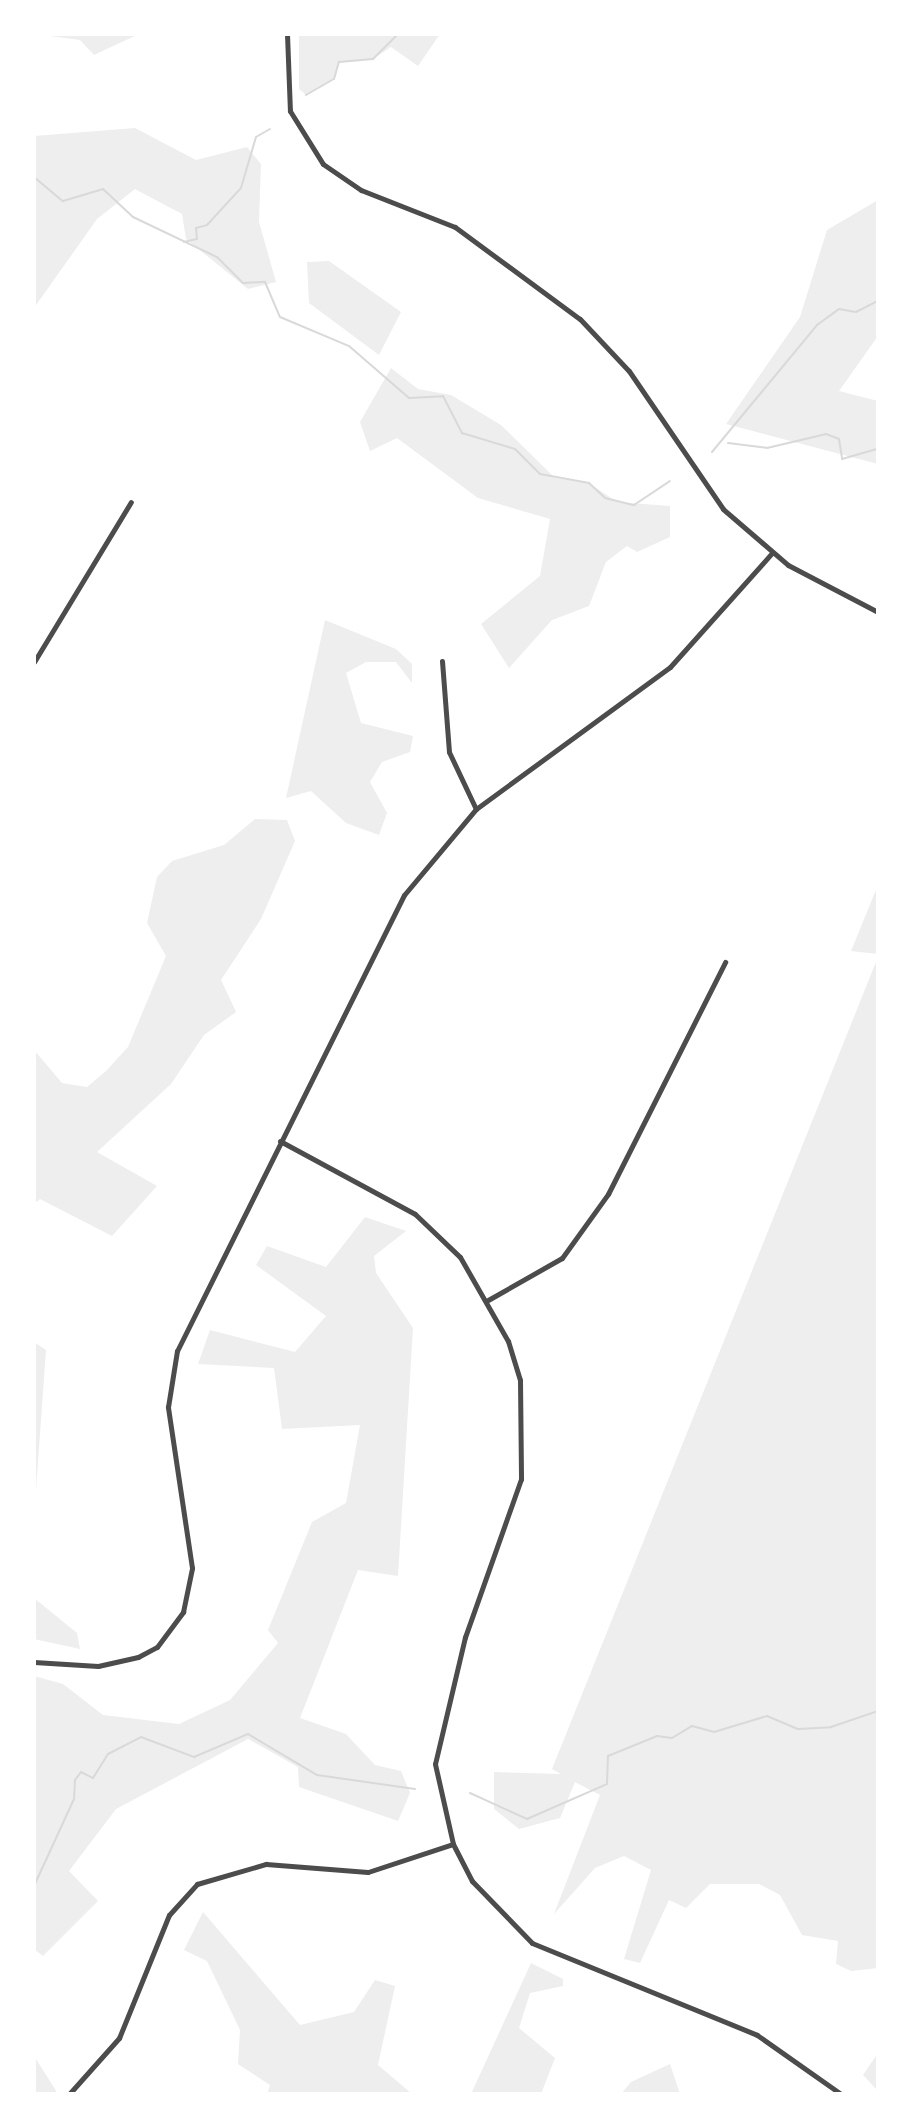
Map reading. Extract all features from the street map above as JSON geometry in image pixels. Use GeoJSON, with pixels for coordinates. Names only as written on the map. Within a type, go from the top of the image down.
{"type":"FeatureCollection","features":[{"type":"Feature","properties":{"kind":"street"},"geometry":{"type":"LineString","coordinates":[[287,34],[290,111],[323,164],[361,190],[455,227],[580,319],[629,371],[705,488],[772,553],[878,612]]}},
{"type":"Feature","properties":{"kind":"street"},"geometry":{"type":"LineString","coordinates":[[34,662],[131,502]]}},
{"type":"Feature","properties":{"kind":"street"},"geometry":{"type":"LineString","coordinates":[[34,1662],[98,1666],[138,1657],[157,1647],[183,1612],[192,1568],[168,1407],[177,1351],[404,895],[476,809],[670,667],[772,553]]}},
{"type":"Feature","properties":{"kind":"street"},"geometry":{"type":"LineString","coordinates":[[442,661],[449,752],[476,809]]}},
{"type":"Feature","properties":{"kind":"street"},"geometry":{"type":"LineString","coordinates":[[488,1300],[562,1258],[608,1194],[725,962]]}},
{"type":"Feature","properties":{"kind":"street"},"geometry":{"type":"LineString","coordinates":[[280,1141],[415,1214],[466,1264],[508,1341],[526,1425],[518,1491],[465,1637],[435,1764],[453,1844],[472,1881],[532,1943],[757,2035],[841,2094]]}},
{"type":"Feature","properties":{"kind":"street"},"geometry":{"type":"LineString","coordinates":[[70,2093],[119,2038],[169,1915],[197,1884],[266,1864],[368,1872],[453,1844]]}},
{"type":"Feature","properties":{"kind":"shaded area"},"geometry":{"type":"Polygon","coordinates":[[[35,34],[139,34],[94,55],[80,40],[35,34]]]}},
{"type":"Feature","properties":{"kind":"shaded area"},"geometry":{"type":"Polygon","coordinates":[[[299,34],[440,34],[418,66],[391,47],[373,59],[339,62],[334,79],[306,95],[299,89],[299,34]]]}},
{"type":"Feature","properties":{"kind":"shaded area"},"geometry":{"type":"Polygon","coordinates":[[[135,128],[196,160],[247,147],[261,164],[259,222],[276,282],[248,289],[186,239],[182,214],[135,189],[97,219],[34,308],[34,136],[135,128]]]}},
{"type":"Feature","properties":{"kind":"shaded area"},"geometry":{"type":"Polygon","coordinates":[[[878,200],[878,336],[839,391],[878,401],[878,464],[726,424],[800,317],[827,230],[878,200]]]}},
{"type":"Feature","properties":{"kind":"shaded area"},"geometry":{"type":"Polygon","coordinates":[[[329,261],[401,312],[379,355],[309,303],[307,262],[329,261]]]}},
{"type":"Feature","properties":{"kind":"shaded area"},"geometry":{"type":"Polygon","coordinates":[[[391,368],[418,389],[451,395],[501,425],[555,478],[589,483],[617,502],[670,506],[670,537],[637,552],[627,546],[606,562],[589,606],[552,620],[509,668],[481,624],[540,576],[550,519],[478,498],[397,438],[370,451],[360,422],[391,368]]]}},
{"type":"Feature","properties":{"kind":"shaded area"},"geometry":{"type":"Polygon","coordinates":[[[325,620],[396,649],[412,664],[412,683],[396,662],[366,662],[346,673],[361,723],[413,736],[410,752],[382,762],[370,782],[387,813],[379,835],[346,823],[311,791],[286,798],[325,620]]]}},
{"type":"Feature","properties":{"kind":"shaded area"},"geometry":{"type":"Polygon","coordinates":[[[255,819],[287,820],[295,841],[261,919],[221,980],[236,1012],[204,1035],[171,1084],[97,1152],[157,1186],[112,1236],[40,1199],[34,1204],[34,1050],[62,1083],[87,1087],[106,1071],[128,1047],[166,956],[147,923],[157,877],[172,861],[224,845],[255,819]]]}},
{"type":"Feature","properties":{"kind":"shaded area"},"geometry":{"type":"Polygon","coordinates":[[[878,885],[878,954],[851,951],[878,885]]]}},
{"type":"Feature","properties":{"kind":"shaded area"},"geometry":{"type":"Polygon","coordinates":[[[878,957],[878,1968],[851,1971],[836,1964],[838,1941],[802,1935],[780,1895],[759,1884],[710,1884],[686,1908],[669,1900],[640,1963],[624,1959],[651,1870],[624,1856],[595,1868],[554,1914],[600,1795],[575,1782],[560,1818],[519,1829],[494,1809],[494,1772],[561,1774],[552,1769],[878,957]]]}},
{"type":"Feature","properties":{"kind":"shaded area"},"geometry":{"type":"Polygon","coordinates":[[[365,1217],[406,1231],[374,1256],[376,1273],[413,1328],[398,1576],[358,1570],[300,1718],[346,1734],[375,1765],[401,1771],[410,1793],[398,1821],[299,1787],[298,1767],[248,1739],[116,1809],[69,1871],[98,1901],[43,1956],[34,1949],[34,1676],[63,1684],[103,1715],[179,1724],[230,1700],[278,1643],[268,1630],[312,1522],[346,1503],[360,1425],[282,1429],[274,1368],[198,1364],[210,1330],[295,1352],[326,1316],[256,1265],[267,1246],[326,1267],[365,1217]]]}},
{"type":"Feature","properties":{"kind":"shaded area"},"geometry":{"type":"Polygon","coordinates":[[[34,1342],[46,1350],[34,1517],[34,1342]]]}},
{"type":"Feature","properties":{"kind":"shaded area"},"geometry":{"type":"Polygon","coordinates":[[[34,1598],[77,1633],[80,1649],[34,1639],[34,1598]]]}},
{"type":"Feature","properties":{"kind":"shaded area"},"geometry":{"type":"Polygon","coordinates":[[[203,1912],[300,2025],[354,2012],[375,1980],[395,1986],[378,2065],[412,2094],[267,2094],[270,2085],[238,2064],[240,2030],[207,1961],[184,1950],[203,1912]]]}},
{"type":"Feature","properties":{"kind":"shaded area"},"geometry":{"type":"Polygon","coordinates":[[[531,1963],[563,1979],[563,1986],[530,1993],[519,2028],[555,2058],[541,2094],[471,2094],[531,1963]]]}},
{"type":"Feature","properties":{"kind":"shaded area"},"geometry":{"type":"Polygon","coordinates":[[[878,2053],[878,2088],[877,2090],[863,2075],[878,2053]]]}},
{"type":"Feature","properties":{"kind":"shaded area"},"geometry":{"type":"Polygon","coordinates":[[[34,2056],[55,2089],[57,2094],[34,2094],[34,2056]]]}},
{"type":"Feature","properties":{"kind":"shaded area"},"geometry":{"type":"Polygon","coordinates":[[[670,2064],[680,2094],[621,2094],[631,2082],[670,2064]]]}},
{"type":"Feature","properties":{"kind":"waterway"},"geometry":{"type":"LineString","coordinates":[[306,95],[334,79],[339,62],[373,59],[398,34]]}},
{"type":"Feature","properties":{"kind":"waterway"},"geometry":{"type":"LineString","coordinates":[[184,242],[197,239],[196,228],[207,225],[241,188],[256,137],[270,129]]}},
{"type":"Feature","properties":{"kind":"waterway"},"geometry":{"type":"LineString","coordinates":[[34,177],[63,201],[103,189],[133,217],[217,257],[243,283],[265,282],[280,317],[349,346],[409,398],[443,396],[462,433],[515,449],[540,474],[589,483],[605,498],[634,505],[670,481]]}},
{"type":"Feature","properties":{"kind":"waterway"},"geometry":{"type":"LineString","coordinates":[[712,452],[817,325],[839,309],[856,312],[878,301]]}},
{"type":"Feature","properties":{"kind":"waterway"},"geometry":{"type":"LineString","coordinates":[[728,443],[767,448],[826,434],[839,439],[842,459],[878,449]]}},
{"type":"Feature","properties":{"kind":"waterway"},"geometry":{"type":"LineString","coordinates":[[470,1793],[527,1819],[607,1784],[608,1756],[657,1736],[672,1738],[692,1726],[714,1732],[767,1716],[798,1729],[831,1727],[878,1711]]}},
{"type":"Feature","properties":{"kind":"waterway"},"geometry":{"type":"LineString","coordinates":[[34,1886],[74,1799],[75,1780],[81,1772],[93,1778],[108,1754],[141,1737],[194,1757],[248,1734],[317,1775],[415,1789]]}}]}
